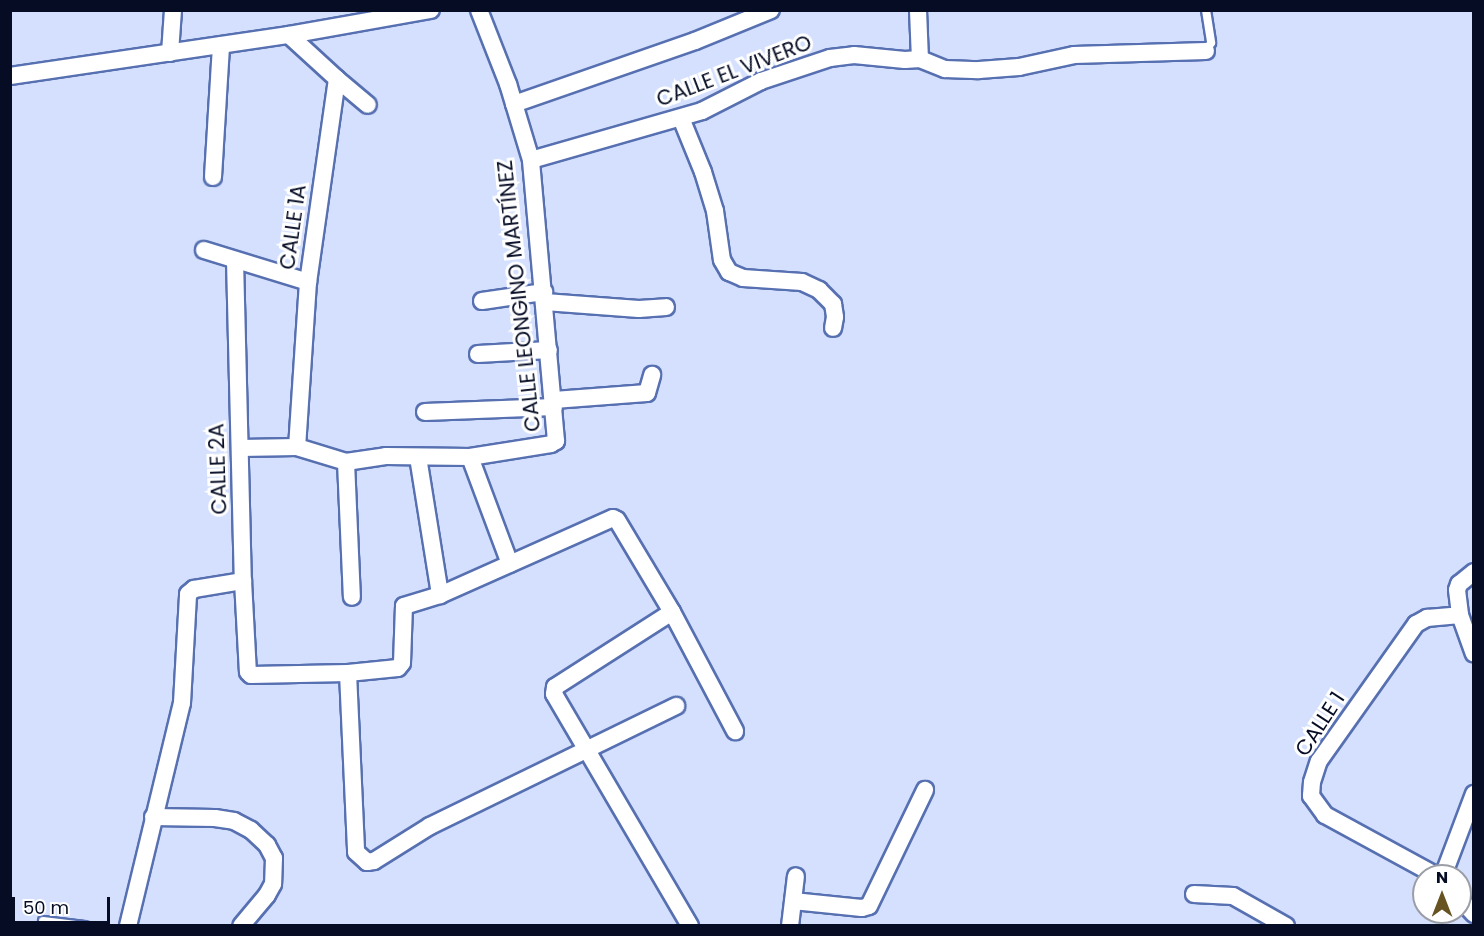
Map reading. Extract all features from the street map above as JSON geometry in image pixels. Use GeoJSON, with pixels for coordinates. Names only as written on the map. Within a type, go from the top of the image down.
{"type":"FeatureCollection","features":[{"type":"Feature","properties":{"kind":"street"},"geometry":{"type":"LineString","coordinates":[[170,53],[173,10]]}},
{"type":"Feature","properties":{"kind":"street"},"geometry":{"type":"LineString","coordinates":[[10,76],[289,35],[431,10]]}},
{"type":"Feature","properties":{"kind":"street","name":"CALLE LEONGINO MARTÍNEZ"},"geometry":{"type":"LineString","coordinates":[[470,457],[551,444],[556,441],[531,160],[514,104],[479,10]]}},
{"type":"Feature","properties":{"kind":"street"},"geometry":{"type":"LineString","coordinates":[[514,104],[695,41],[771,10]]}},
{"type":"Feature","properties":{"kind":"street"},"geometry":{"type":"LineString","coordinates":[[918,10],[920,59]]}},
{"type":"Feature","properties":{"kind":"street"},"geometry":{"type":"LineString","coordinates":[[289,35],[368,105]]}},
{"type":"Feature","properties":{"kind":"street"},"geometry":{"type":"LineString","coordinates":[[213,177],[221,45]]}},
{"type":"Feature","properties":{"kind":"street","name":"CALLE EL VIVERO"},"geometry":{"type":"LineString","coordinates":[[531,160],[702,111],[761,81],[830,58],[854,55],[905,60],[920,59],[945,69],[979,70],[1019,67],[1074,55],[1206,51]]}},
{"type":"Feature","properties":{"kind":"street","name":"CALLE 1A"},"geometry":{"type":"LineString","coordinates":[[297,447],[308,282],[337,79]]}},
{"type":"Feature","properties":{"kind":"street"},"geometry":{"type":"LineString","coordinates":[[681,118],[704,172],[715,211],[722,260],[729,272],[743,278],[802,282],[819,290],[833,304],[835,317],[833,328]]}},
{"type":"Feature","properties":{"kind":"street"},"geometry":{"type":"LineString","coordinates":[[204,250],[308,282]]}},
{"type":"Feature","properties":{"kind":"street","name":"CALLE 2A"},"geometry":{"type":"LineString","coordinates":[[235,260],[243,581],[248,672],[251,675],[348,673]]}},
{"type":"Feature","properties":{"kind":"street"},"geometry":{"type":"LineString","coordinates":[[482,301],[544,297],[639,309],[666,307]]}},
{"type":"Feature","properties":{"kind":"street"},"geometry":{"type":"LineString","coordinates":[[478,354],[549,350]]}},
{"type":"Feature","properties":{"kind":"street"},"geometry":{"type":"LineString","coordinates":[[425,412],[554,403],[646,393],[652,375]]}},
{"type":"Feature","properties":{"kind":"street"},"geometry":{"type":"LineString","coordinates":[[240,448],[297,447],[346,462],[386,456],[470,457],[510,564]]}},
{"type":"Feature","properties":{"kind":"street"},"geometry":{"type":"LineString","coordinates":[[418,457],[440,595]]}},
{"type":"Feature","properties":{"kind":"street"},"geometry":{"type":"LineString","coordinates":[[346,462],[352,597]]}},
{"type":"Feature","properties":{"kind":"street"},"geometry":{"type":"LineString","coordinates":[[676,706],[430,826],[374,861],[367,862],[356,852],[348,673],[401,667],[404,606],[440,595],[613,518],[617,520],[672,612],[735,730]]}},
{"type":"Feature","properties":{"kind":"street"},"geometry":{"type":"LineString","coordinates":[[1473,572],[1459,584],[1457,590],[1460,615],[1473,654]]}},
{"type":"Feature","properties":{"kind":"street"},"geometry":{"type":"LineString","coordinates":[[128,926],[182,703],[188,594],[194,588],[243,581]]}},
{"type":"Feature","properties":{"kind":"street"},"geometry":{"type":"LineString","coordinates":[[672,612],[555,687],[554,694],[690,926]]}},
{"type":"Feature","properties":{"kind":"street","name":"CALLE 1"},"geometry":{"type":"LineString","coordinates":[[1415,864],[1325,815],[1311,796],[1312,782],[1319,761],[1416,624],[1427,618],[1460,615]]}},
{"type":"Feature","properties":{"kind":"street"},"geometry":{"type":"LineString","coordinates":[[793,901],[862,908],[869,906],[925,790]]}},
{"type":"Feature","properties":{"kind":"street"},"geometry":{"type":"LineString","coordinates":[[1447,864],[1473,794]]}},
{"type":"Feature","properties":{"kind":"street"},"geometry":{"type":"LineString","coordinates":[[153,817],[215,818],[234,821],[251,830],[267,845],[274,858],[273,884],[267,895],[241,926]]}},
{"type":"Feature","properties":{"kind":"street"},"geometry":{"type":"LineString","coordinates":[[790,926],[796,876]]}},
{"type":"Feature","properties":{"kind":"street"},"geometry":{"type":"LineString","coordinates":[[1194,894],[1233,896],[1269,921],[1286,926]]}},
{"type":"Feature","properties":{"kind":"lane"},"geometry":{"type":"LineString","coordinates":[[1206,10],[1211,43],[1206,51]]}},
{"type":"Feature","properties":{"kind":"lane"},"geometry":{"type":"LineString","coordinates":[[43,921],[86,926]]}}]}
